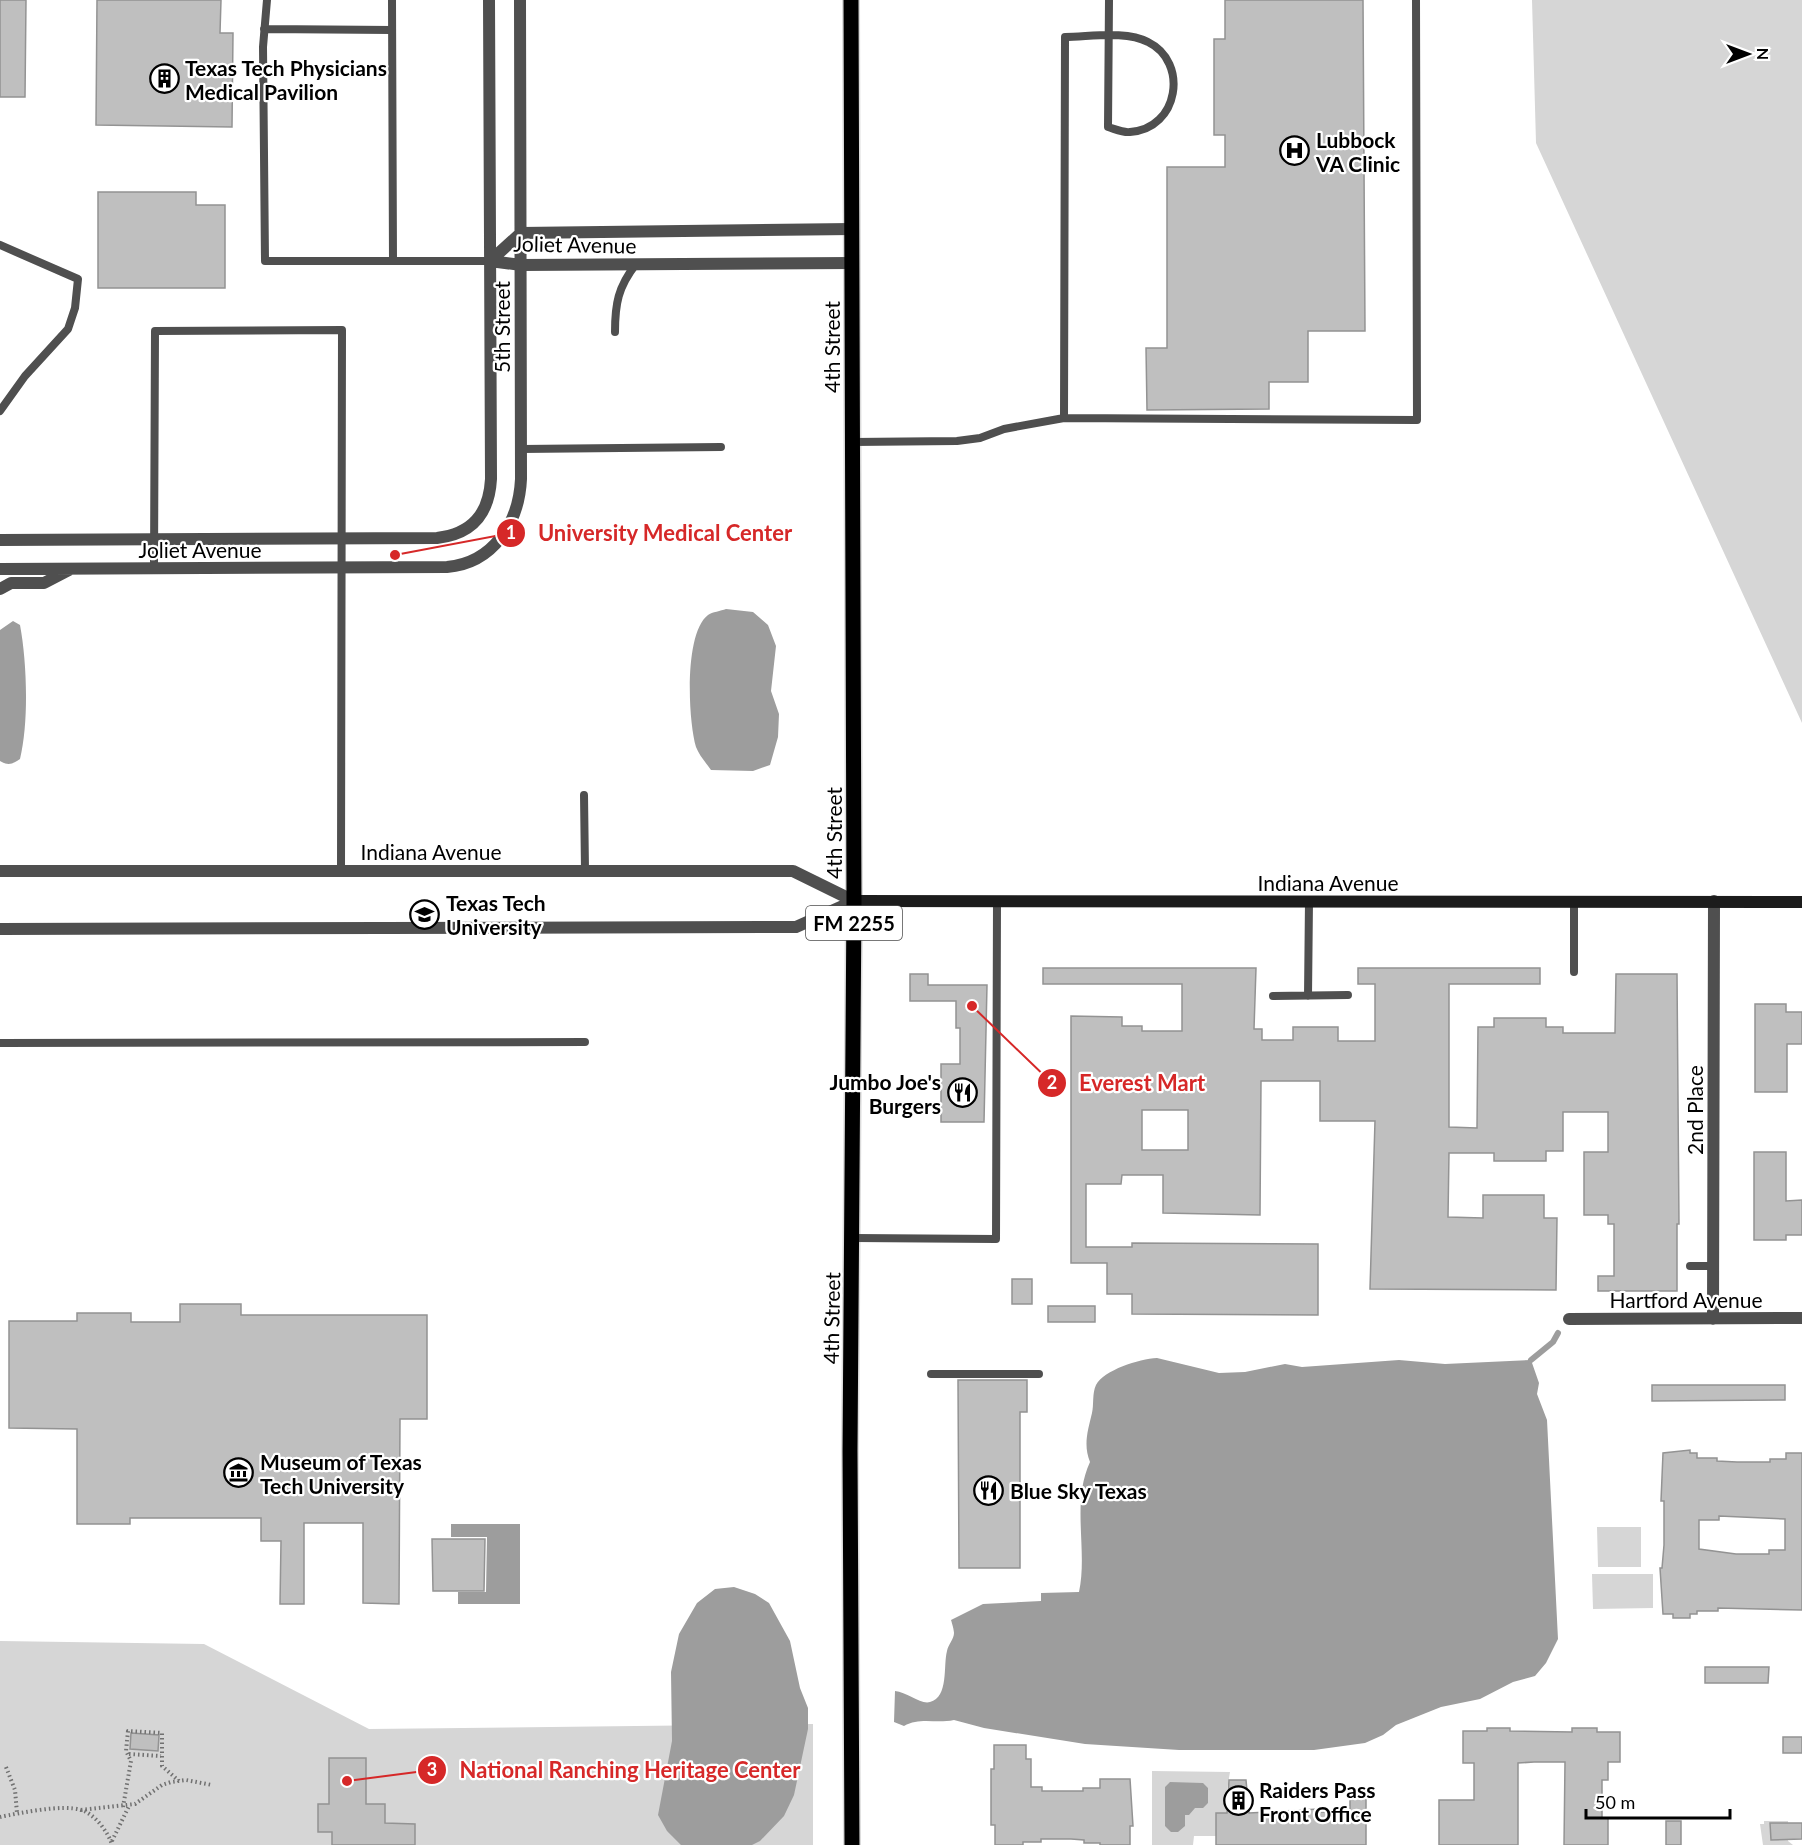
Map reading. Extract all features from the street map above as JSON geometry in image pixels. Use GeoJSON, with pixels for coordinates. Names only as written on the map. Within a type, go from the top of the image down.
{"type":"FeatureCollection","features":[{"type":"Feature","properties":{"kind":"main road","name":"4th Street"},"geometry":{"type":"LineString","coordinates":[[851,0],[855,901],[854,1238],[850,1451],[852,1845]]}},
{"type":"Feature","properties":{"kind":"main road","name":"Indiana Avenue"},"geometry":{"type":"LineString","coordinates":[[855,901],[1802,902]]}},
{"type":"Feature","properties":{"kind":"street","name":"5th Street"},"geometry":{"type":"LineString","coordinates":[[475,524],[485,509],[491,490],[489,0]]}},
{"type":"Feature","properties":{"kind":"street","name":"5th Street"},"geometry":{"type":"LineString","coordinates":[[499,540],[511,524],[519,502],[521,448],[520,0]]}},
{"type":"Feature","properties":{"kind":"street","name":"Joliet Avenue"},"geometry":{"type":"LineString","coordinates":[[490,261],[521,233],[852,229]]}},
{"type":"Feature","properties":{"kind":"street","name":"Joliet Avenue"},"geometry":{"type":"LineString","coordinates":[[490,261],[521,265],[852,263]]}},
{"type":"Feature","properties":{"kind":"street","name":"Joliet Avenue"},"geometry":{"type":"LineString","coordinates":[[0,540],[437,538],[454,536],[475,524]]}},
{"type":"Feature","properties":{"kind":"street","name":"Joliet Avenue"},"geometry":{"type":"LineString","coordinates":[[0,569],[454,567],[471,562],[499,540]]}},
{"type":"Feature","properties":{"kind":"street"},"geometry":{"type":"LineString","coordinates":[[0,589],[11,583],[44,583],[71,569]]}},
{"type":"Feature","properties":{"kind":"street","name":"Indiana Avenue"},"geometry":{"type":"LineString","coordinates":[[0,871],[793,871],[855,901]]}},
{"type":"Feature","properties":{"kind":"street","name":"Indiana Avenue"},"geometry":{"type":"LineString","coordinates":[[0,929],[796,927],[855,901]]}},
{"type":"Feature","properties":{"kind":"street","name":"2nd Place"},"geometry":{"type":"LineString","coordinates":[[1713,1319],[1714,901]]}},
{"type":"Feature","properties":{"kind":"street","name":"Hartford Avenue"},"geometry":{"type":"LineString","coordinates":[[1569,1319],[1802,1318]]}},
{"type":"Feature","properties":{"kind":"lane"},"geometry":{"type":"LineString","coordinates":[[267,0],[264,29],[265,261],[490,261]]}},
{"type":"Feature","properties":{"kind":"lane"},"geometry":{"type":"LineString","coordinates":[[392,0],[393,261]]}},
{"type":"Feature","properties":{"kind":"lane"},"geometry":{"type":"LineString","coordinates":[[1064,418],[1065,37],[1108,37],[1148,41],[1164,54],[1172,72],[1172,104],[1162,120],[1147,130],[1128,133],[1108,127],[1108,37],[1108,0]]}},
{"type":"Feature","properties":{"kind":"lane"},"geometry":{"type":"LineString","coordinates":[[853,442],[957,441],[980,438],[1004,429],[1064,418],[1416,420],[1416,0]]}},
{"type":"Feature","properties":{"kind":"lane"},"geometry":{"type":"LineString","coordinates":[[264,29],[392,30]]}},
{"type":"Feature","properties":{"kind":"lane"},"geometry":{"type":"LineString","coordinates":[[0,245],[78,279],[75,308],[68,329],[25,376],[0,411]]}},
{"type":"Feature","properties":{"kind":"lane"},"geometry":{"type":"LineString","coordinates":[[615,332],[616,295],[622,280],[636,264]]}},
{"type":"Feature","properties":{"kind":"lane"},"geometry":{"type":"LineString","coordinates":[[154,568],[155,331],[342,330],[341,871]]}},
{"type":"Feature","properties":{"kind":"lane"},"geometry":{"type":"LineString","coordinates":[[521,448],[721,447]]}},
{"type":"Feature","properties":{"kind":"lane"},"geometry":{"type":"LineString","coordinates":[[584,795],[585,870]]}},
{"type":"Feature","properties":{"kind":"lane"},"geometry":{"type":"LineString","coordinates":[[854,1238],[996,1239],[997,901]]}},
{"type":"Feature","properties":{"kind":"lane"},"geometry":{"type":"LineString","coordinates":[[1308,996],[1309,901]]}},
{"type":"Feature","properties":{"kind":"lane"},"geometry":{"type":"LineString","coordinates":[[1574,901],[1574,972]]}},
{"type":"Feature","properties":{"kind":"lane"},"geometry":{"type":"LineString","coordinates":[[1274,996],[1348,995]]}},
{"type":"Feature","properties":{"kind":"lane"},"geometry":{"type":"LineString","coordinates":[[0,1043],[585,1042]]}},
{"type":"Feature","properties":{"kind":"lane"},"geometry":{"type":"LineString","coordinates":[[1690,1266],[1713,1266]]}},
{"type":"Feature","properties":{"kind":"lane"},"geometry":{"type":"LineString","coordinates":[[931,1374],[1039,1374]]}},
{"type":"Feature","properties":{"kind":"path"},"geometry":{"type":"LineString","coordinates":[[123,1807],[131,1761],[126,1750],[128,1731],[162,1733],[160,1756],[162,1766],[179,1781]]}},
{"type":"Feature","properties":{"kind":"path"},"geometry":{"type":"LineString","coordinates":[[129,1754],[160,1756]]}},
{"type":"Feature","properties":{"kind":"path"},"geometry":{"type":"LineString","coordinates":[[6,1767],[15,1790],[17,1814]]}},
{"type":"Feature","properties":{"kind":"path"},"geometry":{"type":"LineString","coordinates":[[0,1817],[129,1806],[162,1785],[179,1781],[200,1781],[212,1785]]}},
{"type":"Feature","properties":{"kind":"path"},"geometry":{"type":"LineString","coordinates":[[112,1843],[129,1806]]}},
{"type":"Feature","properties":{"kind":"path"},"geometry":{"type":"LineString","coordinates":[[81,1810],[97,1821],[112,1843]]}},
{"type":"Feature","properties":{"kind":"shaded area"},"geometry":{"type":"Polygon","coordinates":[[[1532,0],[1802,0],[1802,723],[1536,143],[1532,0]]]}},
{"type":"Feature","properties":{"kind":"shaded area"},"geometry":{"type":"Polygon","coordinates":[[[726,609],[753,612],[768,625],[776,646],[771,691],[779,714],[778,737],[770,765],[753,771],[711,770],[697,750],[693,734],[690,678],[695,639],[700,625],[708,615],[726,609]]]}},
{"type":"Feature","properties":{"kind":"shaded area"},"geometry":{"type":"Polygon","coordinates":[[[13,621],[20,625],[26,710],[20,759],[8,764],[0,761],[0,630],[13,621]]]}},
{"type":"Feature","properties":{"kind":"shaded area"},"geometry":{"type":"Polygon","coordinates":[[[1157,1358],[1219,1373],[1245,1372],[1285,1364],[1302,1367],[1399,1360],[1445,1364],[1531,1360],[1539,1383],[1537,1394],[1547,1420],[1558,1639],[1546,1663],[1535,1676],[1513,1682],[1480,1699],[1441,1707],[1396,1725],[1383,1735],[1365,1743],[1314,1750],[1179,1750],[1085,1744],[984,1728],[954,1720],[922,1721],[904,1726],[894,1722],[895,1691],[926,1702],[936,1699],[940,1694],[943,1688],[947,1651],[954,1635],[951,1620],[983,1604],[1041,1601],[1041,1593],[1079,1592],[1082,1560],[1082,1494],[1084,1478],[1090,1462],[1087,1438],[1096,1385],[1114,1370],[1132,1363],[1157,1358]]]}},
{"type":"Feature","properties":{"kind":"shaded area"},"geometry":{"type":"Polygon","coordinates":[[[451,1524],[520,1524],[520,1604],[458,1604],[458,1592],[486,1592],[487,1537],[451,1537],[451,1524]]]}},
{"type":"Feature","properties":{"kind":"shaded area"},"geometry":{"type":"Polygon","coordinates":[[[1597,1527],[1641,1527],[1641,1567],[1598,1567],[1597,1527]]]}},
{"type":"Feature","properties":{"kind":"shaded area"},"geometry":{"type":"Polygon","coordinates":[[[1592,1574],[1653,1574],[1653,1608],[1593,1609],[1592,1574]]]}},
{"type":"Feature","properties":{"kind":"shaded area"},"geometry":{"type":"Polygon","coordinates":[[[734,1587],[755,1594],[769,1603],[790,1641],[800,1688],[808,1708],[808,1729],[794,1795],[784,1816],[760,1841],[752,1845],[681,1845],[667,1831],[658,1815],[672,1741],[671,1672],[679,1634],[697,1603],[715,1589],[734,1587]]]}},
{"type":"Feature","properties":{"kind":"shaded area"},"geometry":{"type":"Polygon","coordinates":[[[0,1641],[204,1644],[369,1729],[813,1724],[813,1845],[0,1845],[0,1641]]]}},
{"type":"Feature","properties":{"kind":"shaded area"},"geometry":{"type":"Polygon","coordinates":[[[1152,1771],[1230,1772],[1227,1813],[1216,1836],[1194,1836],[1193,1845],[1152,1845],[1152,1771]]]}},
{"type":"Feature","properties":{"kind":"shaded area"},"geometry":{"type":"Polygon","coordinates":[[[1170,1782],[1203,1783],[1208,1788],[1208,1803],[1203,1808],[1195,1808],[1189,1815],[1185,1815],[1185,1826],[1178,1832],[1171,1832],[1165,1826],[1165,1787],[1170,1782]]]}},
{"type":"Feature","properties":{"kind":"shaded area"},"geometry":{"type":"Polygon","coordinates":[[[1764,1821],[1788,1821],[1788,1841],[1793,1845],[1763,1845],[1760,1824],[1764,1824],[1764,1821]]]}},
{"type":"Feature","properties":{"kind":"building"},"geometry":{"type":"Polygon","coordinates":[[[0,0],[26,0],[25,97],[0,97],[0,0]]]}},
{"type":"Feature","properties":{"kind":"building","name":"Texas Tech Physicians Medical Pavilion"},"geometry":{"type":"Polygon","coordinates":[[[97,0],[221,0],[220,33],[233,33],[232,127],[96,125],[97,0]]]}},
{"type":"Feature","properties":{"kind":"building","name":"Lubbock VA Clinic"},"geometry":{"type":"Polygon","coordinates":[[[1225,0],[1363,0],[1365,331],[1308,331],[1308,382],[1269,382],[1269,409],[1147,410],[1146,348],[1167,348],[1167,167],[1225,167],[1225,135],[1214,135],[1214,39],[1225,39],[1225,0]]]}},
{"type":"Feature","properties":{"kind":"building"},"geometry":{"type":"Polygon","coordinates":[[[98,192],[196,192],[196,205],[225,205],[225,288],[98,288],[98,192]]]}},
{"type":"Feature","properties":{"kind":"building"},"geometry":{"type":"Polygon","coordinates":[[[1043,968],[1256,968],[1254,1029],[1262,1029],[1262,1040],[1293,1040],[1293,1027],[1338,1027],[1338,1041],[1375,1041],[1375,984],[1358,984],[1358,968],[1540,968],[1540,984],[1449,984],[1449,1127],[1477,1128],[1478,1027],[1494,1027],[1494,1018],[1546,1018],[1546,1027],[1563,1027],[1563,1033],[1615,1033],[1616,974],[1677,974],[1679,1224],[1677,1224],[1677,1291],[1598,1291],[1598,1276],[1614,1276],[1614,1224],[1608,1224],[1608,1215],[1584,1215],[1584,1152],[1608,1152],[1608,1112],[1563,1112],[1563,1151],[1546,1151],[1546,1161],[1494,1161],[1494,1153],[1449,1153],[1448,1217],[1483,1218],[1483,1195],[1544,1195],[1544,1218],[1557,1218],[1556,1290],[1370,1289],[1375,1121],[1320,1121],[1320,1081],[1261,1081],[1260,1215],[1163,1213],[1163,1175],[1122,1175],[1121,1184],[1086,1184],[1086,1247],[1132,1247],[1132,1243],[1318,1244],[1318,1315],[1132,1314],[1132,1294],[1107,1294],[1107,1263],[1071,1263],[1071,1016],[1122,1017],[1122,1026],[1142,1026],[1142,1031],[1182,1031],[1182,984],[1043,984],[1043,968]],[[1142,1110],[1142,1150],[1188,1150],[1188,1110],[1142,1110]]]}},
{"type":"Feature","properties":{"kind":"building"},"geometry":{"type":"Polygon","coordinates":[[[910,974],[928,974],[928,985],[987,985],[984,1122],[941,1122],[941,1064],[960,1064],[960,1028],[956,1028],[956,1001],[910,1001],[910,974]]]}},
{"type":"Feature","properties":{"kind":"building"},"geometry":{"type":"Polygon","coordinates":[[[1755,1004],[1786,1004],[1786,1012],[1802,1012],[1802,1044],[1787,1044],[1787,1092],[1755,1092],[1755,1004]]]}},
{"type":"Feature","properties":{"kind":"building"},"geometry":{"type":"Polygon","coordinates":[[[1754,1152],[1786,1152],[1786,1201],[1802,1200],[1802,1235],[1786,1235],[1786,1240],[1754,1240],[1754,1152]]]}},
{"type":"Feature","properties":{"kind":"building"},"geometry":{"type":"Polygon","coordinates":[[[1012,1279],[1032,1279],[1032,1304],[1012,1304],[1012,1279]]]}},
{"type":"Feature","properties":{"kind":"building","name":"Museum of Texas Tech University"},"geometry":{"type":"Polygon","coordinates":[[[180,1304],[241,1304],[241,1315],[427,1315],[427,1419],[400,1419],[399,1604],[363,1603],[363,1523],[304,1523],[304,1604],[280,1604],[281,1541],[261,1541],[261,1518],[130,1518],[130,1524],[77,1524],[77,1429],[9,1428],[9,1321],[77,1321],[77,1313],[131,1313],[131,1322],[180,1322],[180,1304]]]}},
{"type":"Feature","properties":{"kind":"building"},"geometry":{"type":"Polygon","coordinates":[[[1048,1306],[1095,1306],[1095,1322],[1048,1322],[1048,1306]]]}},
{"type":"Feature","properties":{"kind":"building","name":"Blue Sky Texas"},"geometry":{"type":"Polygon","coordinates":[[[958,1380],[1027,1380],[1027,1412],[1020,1412],[1020,1568],[959,1568],[958,1380]]]}},
{"type":"Feature","properties":{"kind":"building"},"geometry":{"type":"Polygon","coordinates":[[[1652,1385],[1785,1385],[1785,1400],[1652,1401],[1652,1385]]]}},
{"type":"Feature","properties":{"kind":"building"},"geometry":{"type":"Polygon","coordinates":[[[1690,1450],[1690,1453],[1697,1453],[1697,1458],[1717,1458],[1717,1461],[1770,1462],[1770,1459],[1786,1459],[1786,1453],[1802,1453],[1802,1610],[1718,1608],[1718,1611],[1697,1611],[1697,1614],[1690,1614],[1690,1618],[1673,1618],[1673,1614],[1663,1614],[1660,1568],[1662,1568],[1664,1545],[1664,1501],[1661,1501],[1663,1453],[1690,1450]],[[1719,1516],[1719,1520],[1699,1520],[1699,1549],[1736,1554],[1769,1554],[1769,1550],[1785,1550],[1785,1519],[1719,1516]]]}},
{"type":"Feature","properties":{"kind":"building"},"geometry":{"type":"Polygon","coordinates":[[[432,1539],[485,1539],[484,1591],[433,1591],[432,1539]]]}},
{"type":"Feature","properties":{"kind":"building"},"geometry":{"type":"Polygon","coordinates":[[[1705,1667],[1769,1667],[1768,1683],[1705,1683],[1705,1667]]]}},
{"type":"Feature","properties":{"kind":"building"},"geometry":{"type":"Polygon","coordinates":[[[1487,1728],[1510,1728],[1510,1731],[1572,1732],[1572,1728],[1597,1728],[1597,1732],[1620,1732],[1620,1762],[1608,1762],[1608,1780],[1602,1780],[1602,1818],[1608,1818],[1608,1845],[1564,1845],[1565,1762],[1534,1762],[1518,1763],[1518,1845],[1439,1845],[1439,1800],[1474,1800],[1474,1763],[1463,1763],[1463,1731],[1487,1731],[1487,1728]]]}},
{"type":"Feature","properties":{"kind":"building"},"geometry":{"type":"Polygon","coordinates":[[[131,1733],[159,1735],[158,1751],[130,1749],[131,1733]]]}},
{"type":"Feature","properties":{"kind":"building"},"geometry":{"type":"Polygon","coordinates":[[[1783,1737],[1802,1737],[1802,1753],[1783,1753],[1783,1737]]]}},
{"type":"Feature","properties":{"kind":"building"},"geometry":{"type":"Polygon","coordinates":[[[994,1745],[1026,1745],[1026,1759],[1031,1759],[1031,1787],[1042,1787],[1042,1791],[1083,1791],[1083,1788],[1100,1788],[1100,1779],[1130,1779],[1133,1826],[1130,1826],[1130,1845],[1100,1845],[1100,1843],[1084,1843],[1084,1840],[1071,1839],[1041,1839],[1041,1842],[1023,1842],[1023,1845],[995,1845],[995,1825],[991,1825],[991,1769],[994,1769],[994,1745]]]}},
{"type":"Feature","properties":{"kind":"building"},"geometry":{"type":"Polygon","coordinates":[[[329,1758],[366,1758],[366,1804],[385,1804],[385,1823],[415,1824],[415,1845],[332,1845],[332,1832],[318,1832],[318,1804],[329,1804],[329,1758]]]}},
{"type":"Feature","properties":{"kind":"building"},"geometry":{"type":"Polygon","coordinates":[[[1229,1780],[1246,1780],[1249,1813],[1318,1809],[1318,1812],[1350,1812],[1350,1798],[1366,1798],[1366,1845],[1216,1845],[1216,1813],[1227,1813],[1229,1780]]]}},
{"type":"Feature","properties":{"kind":"building"},"geometry":{"type":"Polygon","coordinates":[[[1666,1821],[1681,1821],[1681,1845],[1666,1845],[1666,1821]]]}},
{"type":"Feature","properties":{"kind":"building"},"geometry":{"type":"Polygon","coordinates":[[[1770,1823],[1802,1823],[1802,1839],[1771,1840],[1770,1823]]]}},
{"type":"Feature","properties":{"kind":"waterway"},"geometry":{"type":"LineString","coordinates":[[1531,1360],[1553,1342],[1558,1333]]}},
{"type":"Feature","properties":{"kind":"place","name":"Texas Tech Physicians Medical Pavilion"},"geometry":{"type":"Point","coordinates":[164,79]}},
{"type":"Feature","properties":{"kind":"place","name":"Lubbock VA Clinic"},"geometry":{"type":"Point","coordinates":[1295,151]}},
{"type":"Feature","properties":{"kind":"place","name":"University Medical Center"},"geometry":{"type":"Point","coordinates":[395,555]}},
{"type":"Feature","properties":{"kind":"place","name":"Texas Tech University"},"geometry":{"type":"Point","coordinates":[425,914]}},
{"type":"Feature","properties":{"kind":"place","name":"Everest Mart"},"geometry":{"type":"Point","coordinates":[972,1006]}},
{"type":"Feature","properties":{"kind":"place","name":"Jumbo Joe's Burgers"},"geometry":{"type":"Point","coordinates":[962,1093]}},
{"type":"Feature","properties":{"kind":"place","name":"Museum of Texas Tech University"},"geometry":{"type":"Point","coordinates":[239,1473]}},
{"type":"Feature","properties":{"kind":"place","name":"Blue Sky Texas"},"geometry":{"type":"Point","coordinates":[989,1490]}},
{"type":"Feature","properties":{"kind":"place","name":"National Ranching Heritage Center"},"geometry":{"type":"Point","coordinates":[347,1781]}},
{"type":"Feature","properties":{"kind":"place","name":"Raiders Pass Front Office"},"geometry":{"type":"Point","coordinates":[1238,1801]}}]}
